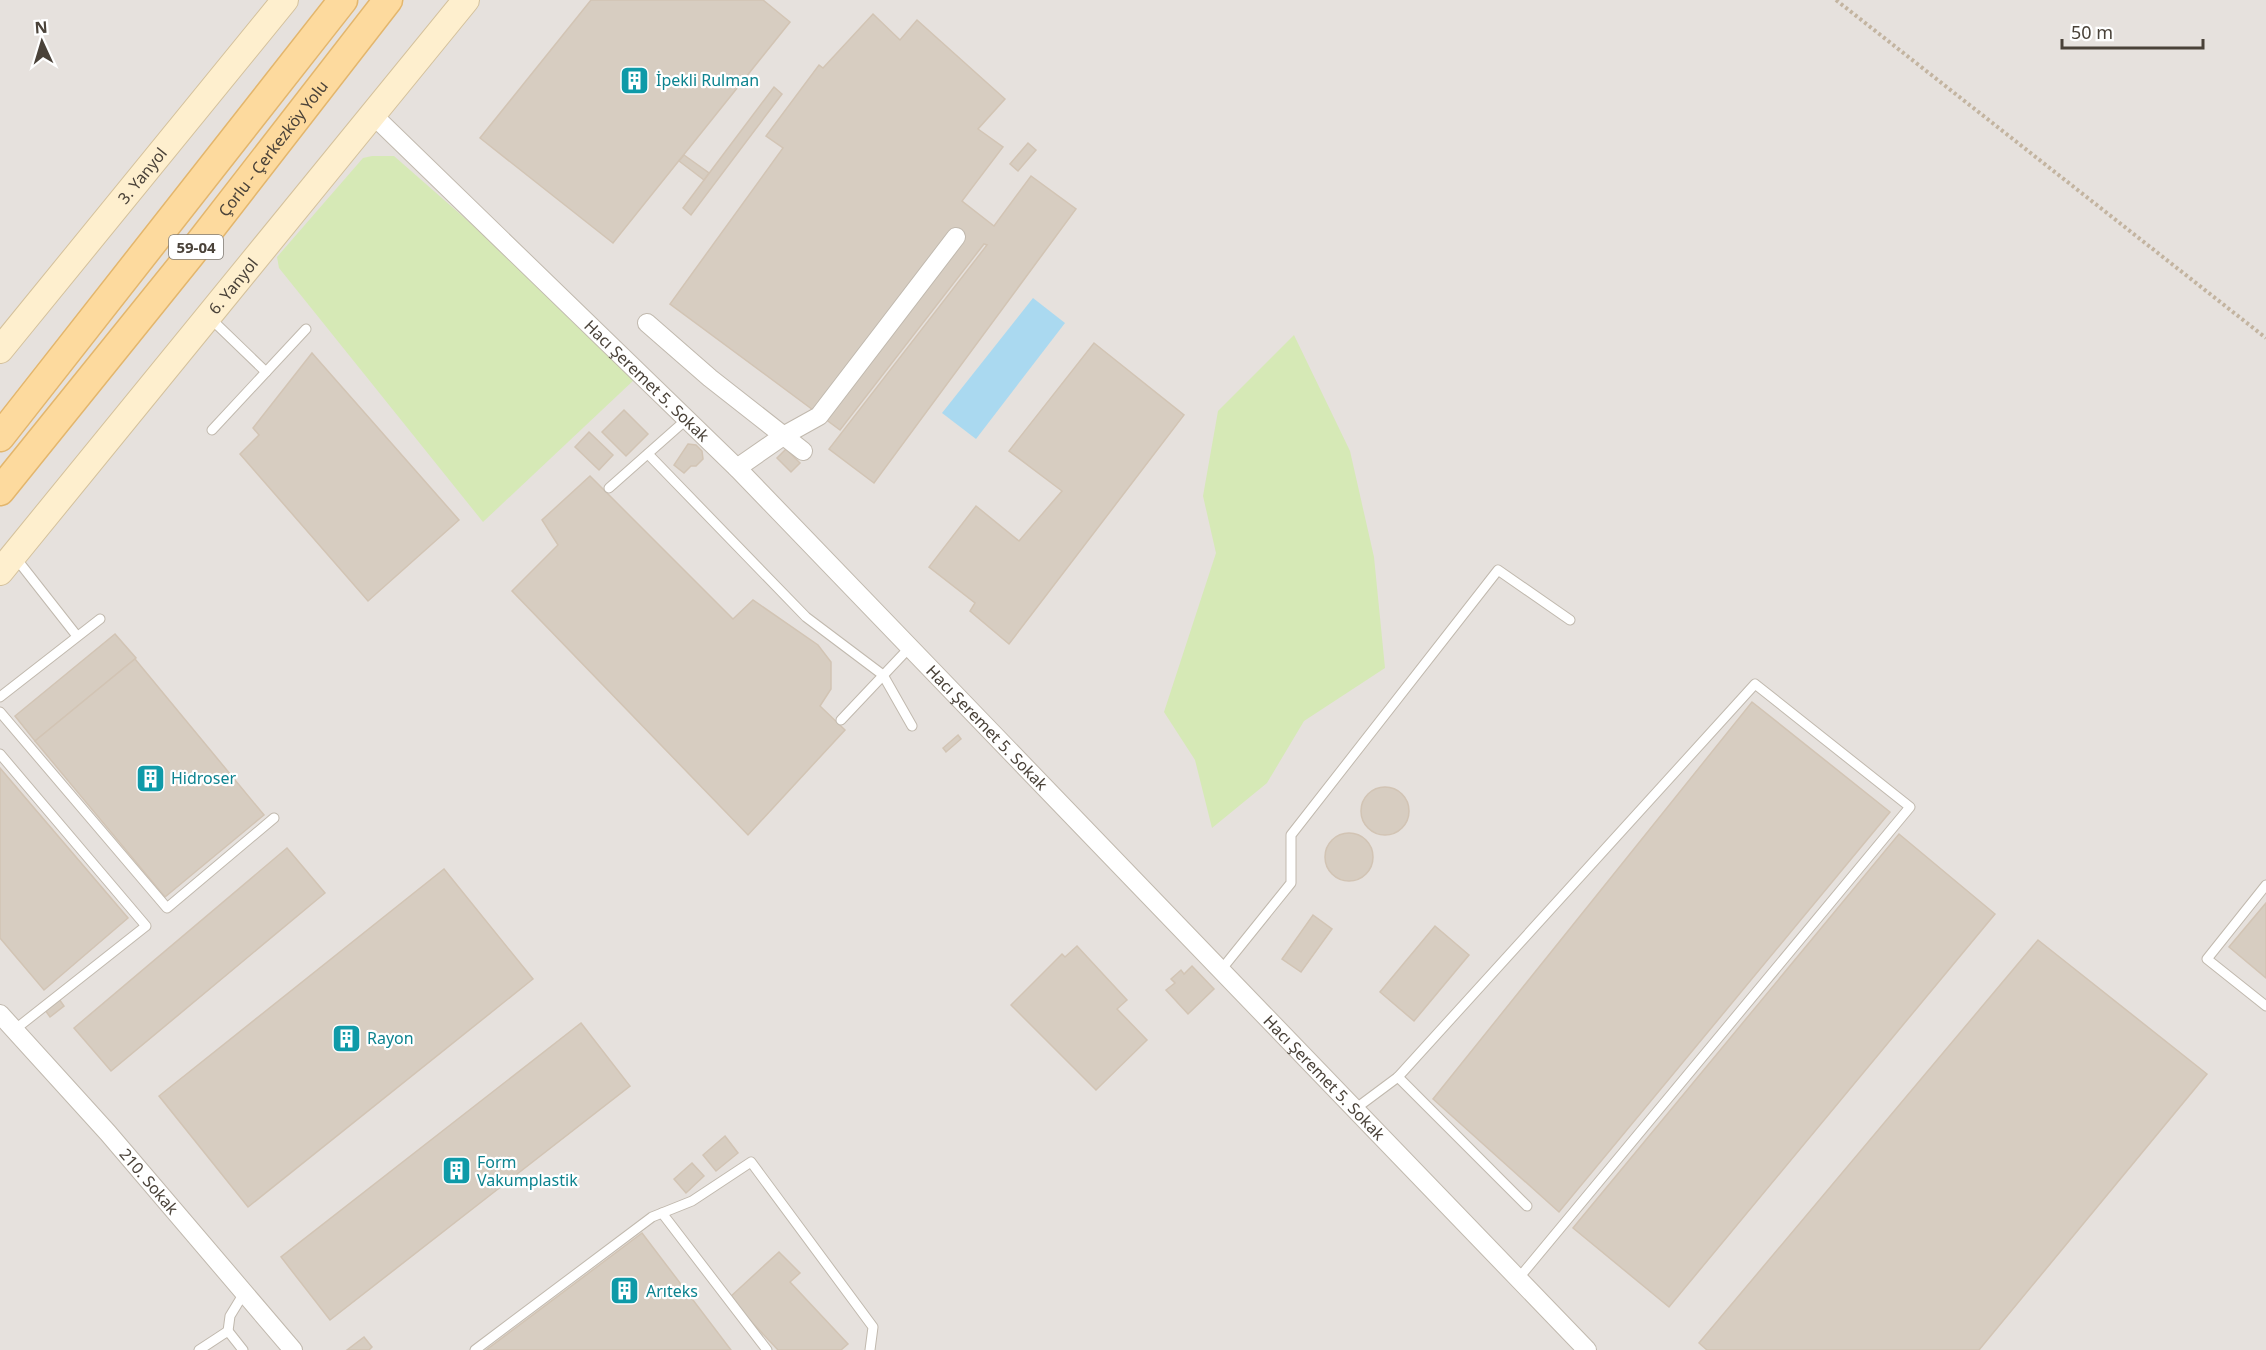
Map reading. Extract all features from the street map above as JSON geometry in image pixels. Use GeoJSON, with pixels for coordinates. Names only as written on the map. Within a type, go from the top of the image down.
{"type":"FeatureCollection","features":[{"type":"Feature","properties":{"kind":"main road","name":"3. Yanyol"},"geometry":{"type":"LineString","coordinates":[[0,350],[285,0]]}},
{"type":"Feature","properties":{"kind":"main road","name":"59-04"},"geometry":{"type":"LineString","coordinates":[[0,437],[343,0]]}},
{"type":"Feature","properties":{"kind":"main road","name":"Çorlu - Çerkezköy Yolu"},"geometry":{"type":"LineString","coordinates":[[0,491],[183,263],[388,0]]}},
{"type":"Feature","properties":{"kind":"main road","name":"6. Yanyol"},"geometry":{"type":"LineString","coordinates":[[7,564],[374,116],[466,0]]}},
{"type":"Feature","properties":{"kind":"street","name":"Hacı Şeremet 5. Sokak"},"geometry":{"type":"LineString","coordinates":[[374,116],[737,468],[1587,1350]]}},
{"type":"Feature","properties":{"kind":"street"},"geometry":{"type":"LineString","coordinates":[[737,468],[783,436],[819,416],[956,237]]}},
{"type":"Feature","properties":{"kind":"street"},"geometry":{"type":"LineString","coordinates":[[647,323],[710,378],[803,451]]}},
{"type":"Feature","properties":{"kind":"street","name":"210. Sokak"},"geometry":{"type":"LineString","coordinates":[[0,1014],[108,1133],[293,1350]]}},
{"type":"Feature","properties":{"kind":"lane"},"geometry":{"type":"LineString","coordinates":[[209,317],[266,372]]}},
{"type":"Feature","properties":{"kind":"lane"},"geometry":{"type":"LineString","coordinates":[[212,430],[306,329]]}},
{"type":"Feature","properties":{"kind":"lane"},"geometry":{"type":"LineString","coordinates":[[609,488],[687,419]]}},
{"type":"Feature","properties":{"kind":"lane"},"geometry":{"type":"LineString","coordinates":[[648,454],[806,617],[883,675],[912,726]]}},
{"type":"Feature","properties":{"kind":"lane"},"geometry":{"type":"LineString","coordinates":[[7,564],[77,636]]}},
{"type":"Feature","properties":{"kind":"lane"},"geometry":{"type":"LineString","coordinates":[[1221,970],[1291,883],[1291,836],[1498,570],[1570,620]]}},
{"type":"Feature","properties":{"kind":"lane"},"geometry":{"type":"LineString","coordinates":[[0,697],[100,619]]}},
{"type":"Feature","properties":{"kind":"lane"},"geometry":{"type":"LineString","coordinates":[[841,720],[910,647]]}},
{"type":"Feature","properties":{"kind":"lane"},"geometry":{"type":"LineString","coordinates":[[1355,1109],[1398,1077],[1755,684],[1910,807],[1518,1279]]}},
{"type":"Feature","properties":{"kind":"lane"},"geometry":{"type":"LineString","coordinates":[[0,712],[167,908],[274,818]]}},
{"type":"Feature","properties":{"kind":"lane"},"geometry":{"type":"LineString","coordinates":[[0,754],[146,926],[13,1030]]}},
{"type":"Feature","properties":{"kind":"lane"},"geometry":{"type":"LineString","coordinates":[[2266,885],[2208,959],[2266,1006]]}},
{"type":"Feature","properties":{"kind":"lane"},"geometry":{"type":"LineString","coordinates":[[1398,1077],[1527,1206]]}},
{"type":"Feature","properties":{"kind":"lane"},"geometry":{"type":"LineString","coordinates":[[475,1350],[652,1217],[692,1201],[752,1162],[873,1327],[870,1350]]}},
{"type":"Feature","properties":{"kind":"lane"},"geometry":{"type":"LineString","coordinates":[[662,1213],[767,1350]]}},
{"type":"Feature","properties":{"kind":"lane"},"geometry":{"type":"LineString","coordinates":[[243,1350],[228,1331],[230,1316],[244,1293]]}},
{"type":"Feature","properties":{"kind":"lane"},"geometry":{"type":"LineString","coordinates":[[199,1350],[228,1331]]}},
{"type":"Feature","properties":{"kind":"path"},"geometry":{"type":"LineString","coordinates":[[1836,0],[2266,338]]}},
{"type":"Feature","properties":{"kind":"shaded area"},"geometry":{"type":"Polygon","coordinates":[[[0,0],[2266,0],[2266,1350],[0,1350],[0,0]]]}},
{"type":"Feature","properties":{"kind":"green space"},"geometry":{"type":"Polygon","coordinates":[[[394,156],[500,249],[635,379],[483,522],[279,268],[277,257],[363,158],[394,156]]]}},
{"type":"Feature","properties":{"kind":"green space"},"geometry":{"type":"Polygon","coordinates":[[[1294,335],[1350,451],[1374,557],[1385,668],[1304,721],[1267,783],[1212,828],[1195,760],[1164,712],[1216,553],[1203,496],[1218,411],[1294,335]]]}},
{"type":"Feature","properties":{"kind":"water"},"geometry":{"type":"Polygon","coordinates":[[[1033,298],[1065,323],[976,439],[942,413],[1033,298]]]}},
{"type":"Feature","properties":{"kind":"building","name":"İpekli Rulman"},"geometry":{"type":"Polygon","coordinates":[[[591,0],[763,0],[790,22],[613,243],[480,138],[591,0]]]}},
{"type":"Feature","properties":{"kind":"building"},"geometry":{"type":"Polygon","coordinates":[[[873,14],[900,40],[917,20],[1005,99],[978,129],[1003,147],[962,201],[994,226],[1031,176],[1076,209],[874,483],[829,449],[987,245],[984,244],[840,430],[670,304],[783,148],[766,136],[819,65],[823,68],[873,14]]]}},
{"type":"Feature","properties":{"kind":"building"},"geometry":{"type":"Polygon","coordinates":[[[774,87],[782,94],[691,215],[683,208],[774,87]]]}},
{"type":"Feature","properties":{"kind":"building"},"geometry":{"type":"Polygon","coordinates":[[[1028,143],[1036,150],[1018,171],[1010,164],[1028,143]]]}},
{"type":"Feature","properties":{"kind":"building"},"geometry":{"type":"Polygon","coordinates":[[[684,155],[709,173],[704,180],[679,161],[684,155]]]}},
{"type":"Feature","properties":{"kind":"building"},"geometry":{"type":"Polygon","coordinates":[[[1094,343],[1184,415],[1009,644],[970,611],[975,603],[929,567],[976,506],[1019,541],[1062,491],[1009,451],[1094,343]]]}},
{"type":"Feature","properties":{"kind":"building"},"geometry":{"type":"Polygon","coordinates":[[[312,353],[459,520],[368,601],[240,454],[259,435],[253,428],[312,353]]]}},
{"type":"Feature","properties":{"kind":"building"},"geometry":{"type":"Polygon","coordinates":[[[624,410],[648,434],[626,456],[602,432],[624,410]]]}},
{"type":"Feature","properties":{"kind":"building"},"geometry":{"type":"Polygon","coordinates":[[[589,432],[613,455],[599,470],[575,447],[589,432]]]}},
{"type":"Feature","properties":{"kind":"building"},"geometry":{"type":"Polygon","coordinates":[[[688,444],[696,445],[702,451],[703,459],[684,473],[674,465],[688,444]]]}},
{"type":"Feature","properties":{"kind":"building"},"geometry":{"type":"Polygon","coordinates":[[[786,449],[800,463],[791,472],[777,458],[786,449]]]}},
{"type":"Feature","properties":{"kind":"building"},"geometry":{"type":"Polygon","coordinates":[[[590,476],[733,619],[753,600],[818,645],[831,662],[831,689],[820,706],[845,730],[748,835],[512,591],[558,545],[542,520],[590,476]]]}},
{"type":"Feature","properties":{"kind":"building"},"geometry":{"type":"Polygon","coordinates":[[[115,634],[136,658],[35,741],[15,716],[115,634]]]}},
{"type":"Feature","properties":{"kind":"building","name":"Hidroser"},"geometry":{"type":"Polygon","coordinates":[[[135,659],[264,815],[165,897],[35,741],[135,659]]]}},
{"type":"Feature","properties":{"kind":"building"},"geometry":{"type":"Polygon","coordinates":[[[1752,702],[1890,812],[1559,1212],[1433,1099],[1752,702]]]}},
{"type":"Feature","properties":{"kind":"building"},"geometry":{"type":"Polygon","coordinates":[[[958,735],[961,739],[946,752],[943,748],[958,735]]]}},
{"type":"Feature","properties":{"kind":"building"},"geometry":{"type":"Polygon","coordinates":[[[0,768],[128,918],[44,990],[0,938],[0,768]]]}},
{"type":"Feature","properties":{"kind":"building"},"geometry":{"type":"Polygon","coordinates":[[[1385,787],[1402,794],[1409,811],[1402,828],[1385,835],[1368,828],[1361,811],[1368,794],[1385,787]]]}},
{"type":"Feature","properties":{"kind":"building"},"geometry":{"type":"Polygon","coordinates":[[[1349,833],[1366,840],[1373,857],[1366,874],[1349,881],[1332,874],[1325,857],[1332,840],[1349,833]]]}},
{"type":"Feature","properties":{"kind":"building"},"geometry":{"type":"Polygon","coordinates":[[[1899,834],[1995,914],[1669,1307],[1573,1228],[1899,834]]]}},
{"type":"Feature","properties":{"kind":"building"},"geometry":{"type":"Polygon","coordinates":[[[287,848],[325,893],[111,1071],[74,1028],[287,848]]]}},
{"type":"Feature","properties":{"kind":"building","name":"Rayon"},"geometry":{"type":"Polygon","coordinates":[[[444,869],[533,979],[248,1207],[159,1096],[444,869]]]}},
{"type":"Feature","properties":{"kind":"building"},"geometry":{"type":"Polygon","coordinates":[[[2266,903],[2266,978],[2229,947],[2266,903]]]}},
{"type":"Feature","properties":{"kind":"building"},"geometry":{"type":"Polygon","coordinates":[[[1313,915],[1332,929],[1301,972],[1282,959],[1313,915]]]}},
{"type":"Feature","properties":{"kind":"building"},"geometry":{"type":"Polygon","coordinates":[[[1435,926],[1469,955],[1414,1021],[1380,992],[1435,926]]]}},
{"type":"Feature","properties":{"kind":"building"},"geometry":{"type":"Polygon","coordinates":[[[2038,940],[2207,1074],[1979,1350],[1707,1350],[1699,1343],[2038,940]]]}},
{"type":"Feature","properties":{"kind":"building"},"geometry":{"type":"Polygon","coordinates":[[[1077,946],[1127,1000],[1117,1009],[1147,1040],[1096,1090],[1011,1005],[1062,954],[1065,957],[1077,946]]]}},
{"type":"Feature","properties":{"kind":"building"},"geometry":{"type":"Polygon","coordinates":[[[1192,966],[1214,989],[1188,1014],[1166,990],[1175,983],[1171,979],[1181,970],[1184,974],[1192,966]]]}},
{"type":"Feature","properties":{"kind":"building"},"geometry":{"type":"Polygon","coordinates":[[[59,999],[64,1006],[50,1017],[45,1010],[59,999]]]}},
{"type":"Feature","properties":{"kind":"building","name":"Form Vakumplastik"},"geometry":{"type":"Polygon","coordinates":[[[581,1023],[630,1086],[330,1320],[281,1257],[581,1023]]]}},
{"type":"Feature","properties":{"kind":"building"},"geometry":{"type":"Polygon","coordinates":[[[725,1136],[738,1153],[716,1171],[703,1155],[725,1136]]]}},
{"type":"Feature","properties":{"kind":"building"},"geometry":{"type":"Polygon","coordinates":[[[692,1163],[704,1176],[686,1193],[674,1179],[692,1163]]]}},
{"type":"Feature","properties":{"kind":"building","name":"Arıteks"},"geometry":{"type":"Polygon","coordinates":[[[642,1233],[731,1350],[486,1350],[642,1233]]]}},
{"type":"Feature","properties":{"kind":"building"},"geometry":{"type":"Polygon","coordinates":[[[779,1252],[800,1273],[790,1282],[848,1344],[841,1350],[778,1350],[729,1298],[779,1252]]]}},
{"type":"Feature","properties":{"kind":"building"},"geometry":{"type":"Polygon","coordinates":[[[364,1337],[372,1347],[369,1350],[347,1350],[364,1337]]]}},
{"type":"Feature","properties":{"kind":"place","name":"İpekli Rulman"},"geometry":{"type":"Point","coordinates":[635,80]}},
{"type":"Feature","properties":{"kind":"place","name":"Hidroser"},"geometry":{"type":"Point","coordinates":[150,778]}},
{"type":"Feature","properties":{"kind":"place","name":"Rayon"},"geometry":{"type":"Point","coordinates":[346,1038]}},
{"type":"Feature","properties":{"kind":"place","name":"Form Vakumplastik"},"geometry":{"type":"Point","coordinates":[456,1171]}},
{"type":"Feature","properties":{"kind":"place","name":"Arıteks"},"geometry":{"type":"Point","coordinates":[625,1291]}}]}
